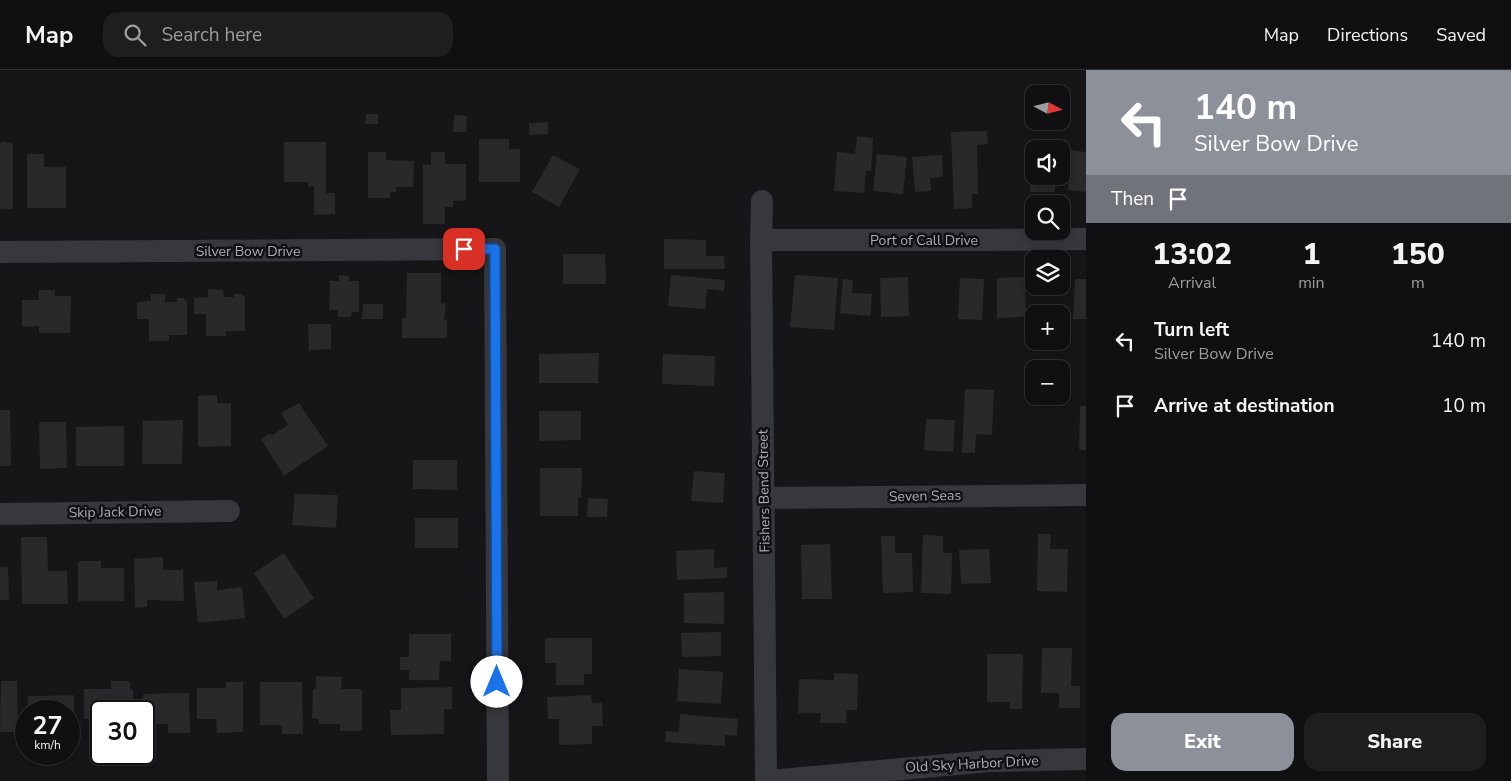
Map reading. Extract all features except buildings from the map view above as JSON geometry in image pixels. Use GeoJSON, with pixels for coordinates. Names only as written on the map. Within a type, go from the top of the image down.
{"type":"FeatureCollection","features":[{"type":"Feature","properties":{"kind":"street","name":"Fishers Bend Street"},"geometry":{"type":"LineString","coordinates":[[762,201],[767,781]]}},
{"type":"Feature","properties":{"kind":"street","name":"Port of Call Drive"},"geometry":{"type":"LineString","coordinates":[[761,240],[1086,239]]}},
{"type":"Feature","properties":{"kind":"street","name":"Silver Bow Drive"},"geometry":{"type":"LineString","coordinates":[[0,252],[495,249],[498,781]]}},
{"type":"Feature","properties":{"kind":"street","name":"Seven Seas"},"geometry":{"type":"LineString","coordinates":[[764,498],[1086,495]]}},
{"type":"Feature","properties":{"kind":"street","name":"Skip Jack Drive"},"geometry":{"type":"LineString","coordinates":[[0,514],[229,510]]}},
{"type":"Feature","properties":{"kind":"street","name":"Old Sky Harbor Drive"},"geometry":{"type":"LineString","coordinates":[[767,781],[990,761],[1086,760]]}},
{"type":"Feature","properties":{"kind":"route"},"geometry":{"type":"LineString","coordinates":[[464,249],[495,249],[497,682]]}}]}
